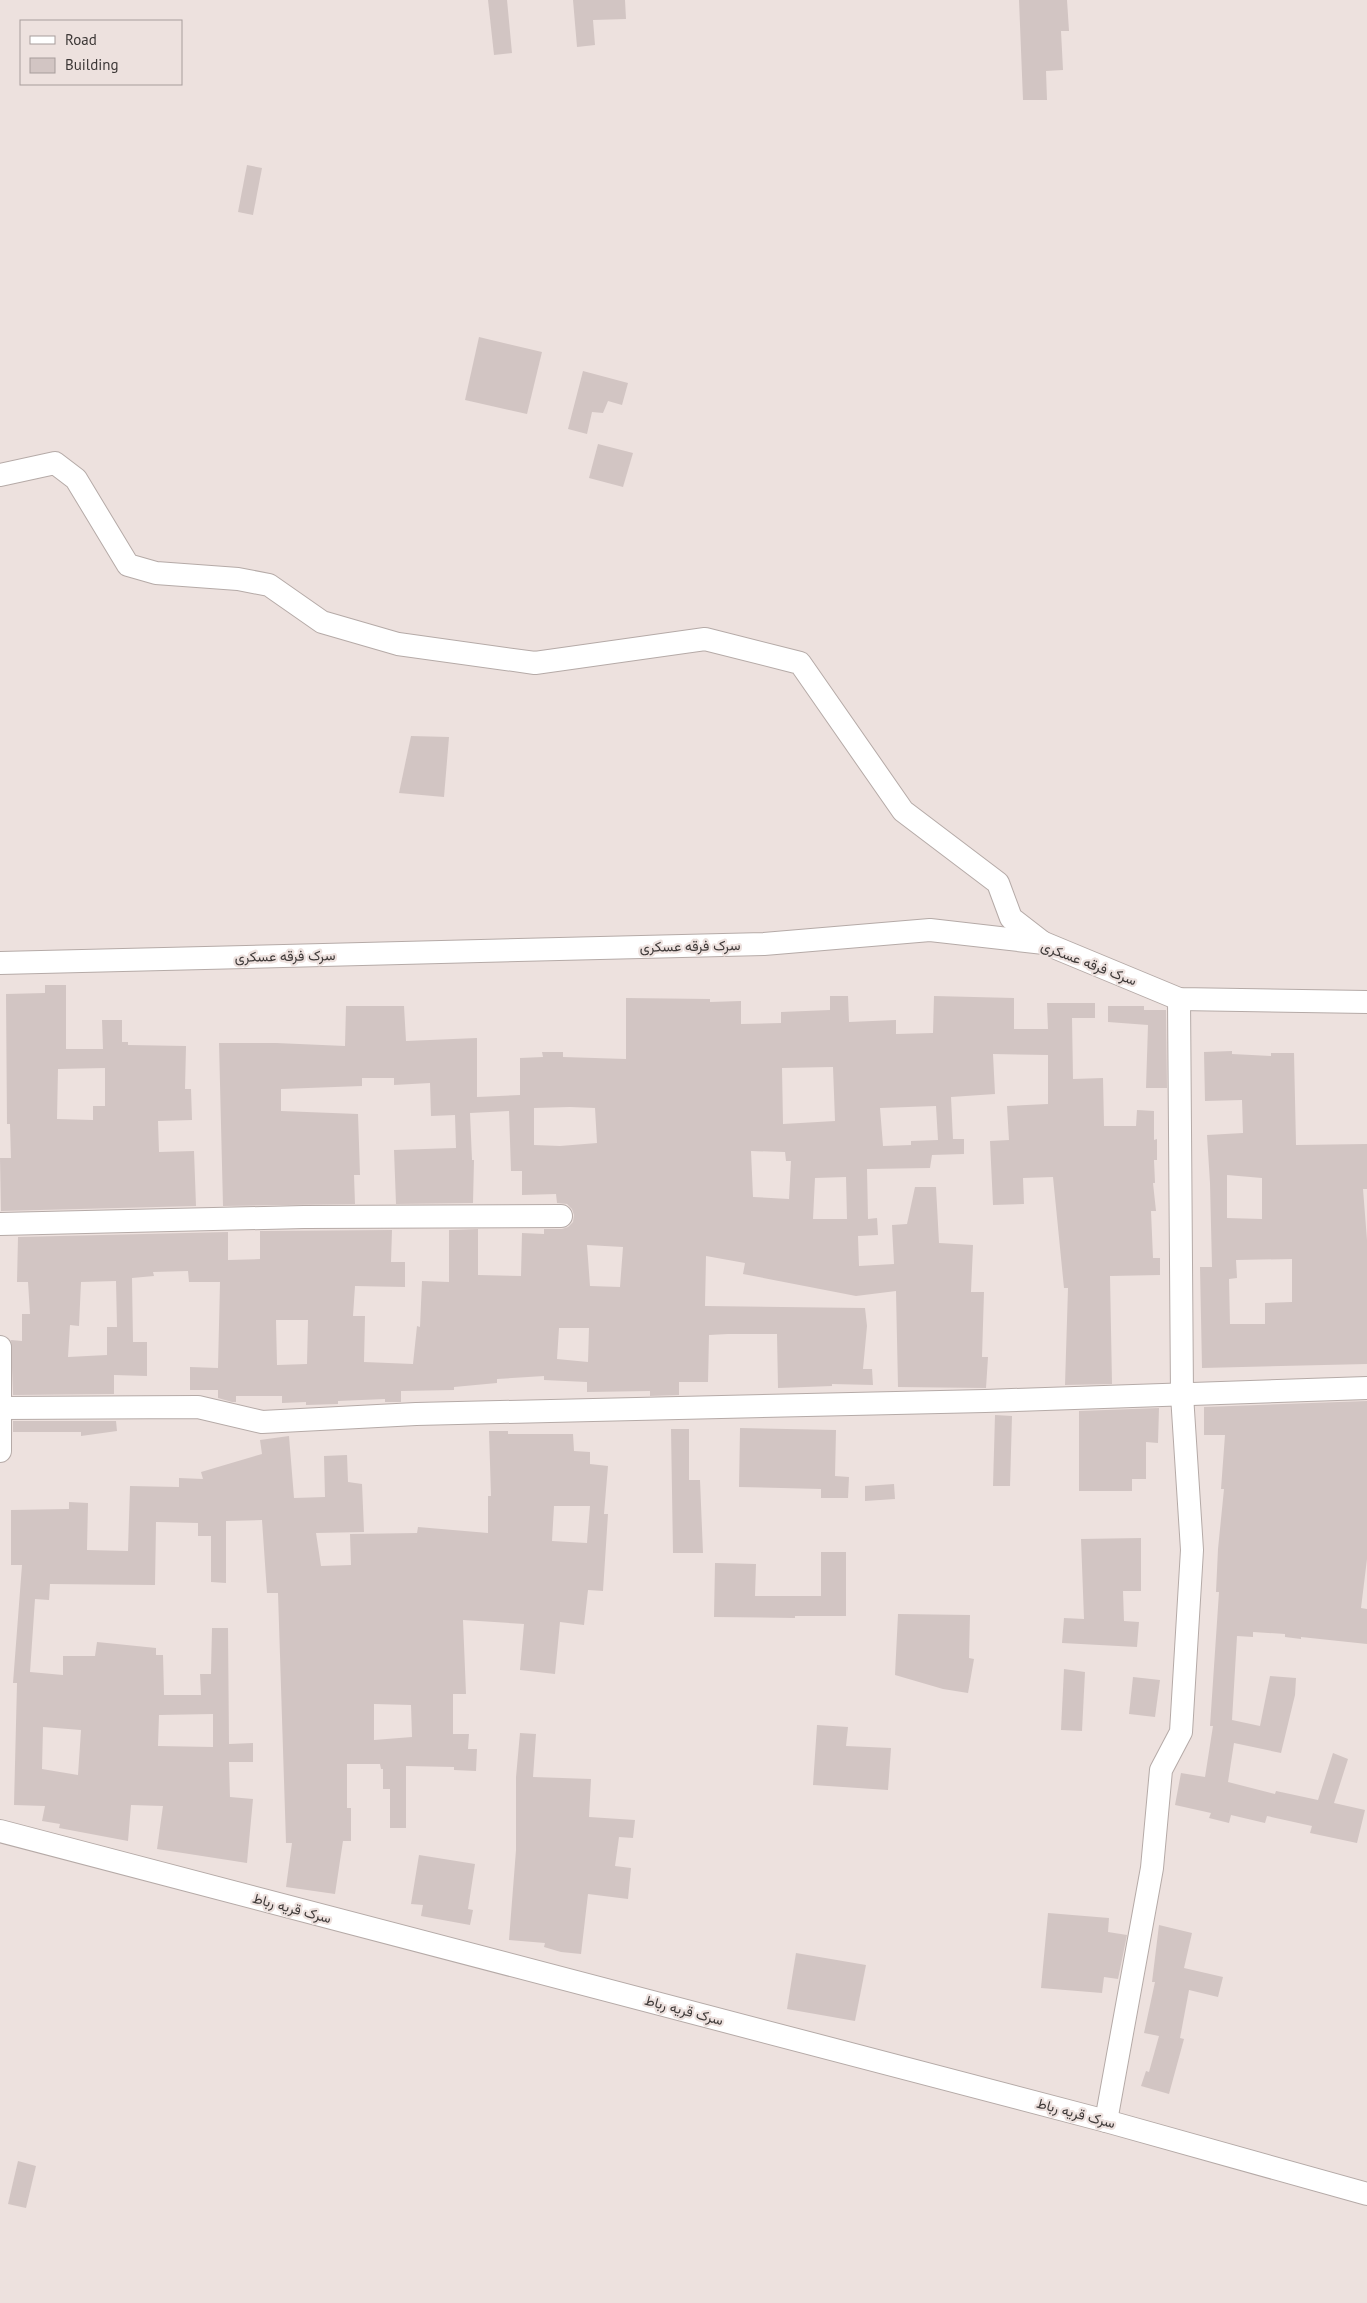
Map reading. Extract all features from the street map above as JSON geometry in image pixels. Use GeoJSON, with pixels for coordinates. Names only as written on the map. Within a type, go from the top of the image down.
{"type":"FeatureCollection","features":[{"type":"Feature","properties":{"kind":"street"},"geometry":{"type":"LineString","coordinates":[[0,475],[54,463],[62,468],[76,479],[128,565],[156,573],[238,579],[269,584],[322,622],[398,644],[535,663],[705,639],[800,663],[903,811],[998,883],[1011,918],[1044,943]]}},
{"type":"Feature","properties":{"kind":"street","name":"سرک فرقه عسکری"},"geometry":{"type":"LineString","coordinates":[[0,963],[764,944],[930,930],[1044,943],[1179,999],[1367,1002]]}},
{"type":"Feature","properties":{"kind":"street"},"geometry":{"type":"LineString","coordinates":[[1106,2120],[1152,1868],[1161,1770],[1181,1732],[1192,1550],[1182,1395],[1179,999]]}},
{"type":"Feature","properties":{"kind":"street"},"geometry":{"type":"LineString","coordinates":[[0,1224],[304,1217],[561,1216]]}},
{"type":"Feature","properties":{"kind":"street"},"geometry":{"type":"LineString","coordinates":[[0,1346],[0,1451]]}},
{"type":"Feature","properties":{"kind":"street"},"geometry":{"type":"LineString","coordinates":[[1,1408],[198,1407],[262,1422],[416,1414],[1182,1395],[1367,1388]]}},
{"type":"Feature","properties":{"kind":"street","name":"سرک قریه رباط"},"geometry":{"type":"LineString","coordinates":[[0,1831],[1106,2120],[1367,2194]]}},
{"type":"Feature","properties":{"kind":"building"},"geometry":{"type":"Polygon","coordinates":[[[488,0],[507,0],[512,53],[494,55],[488,0]]]}},
{"type":"Feature","properties":{"kind":"building"},"geometry":{"type":"Polygon","coordinates":[[[573,0],[625,0],[626,19],[593,20],[595,45],[577,47],[573,0]]]}},
{"type":"Feature","properties":{"kind":"building"},"geometry":{"type":"Polygon","coordinates":[[[1019,0],[1067,0],[1069,31],[1061,31],[1063,70],[1046,71],[1047,100],[1023,100],[1019,0]]]}},
{"type":"Feature","properties":{"kind":"building"},"geometry":{"type":"Polygon","coordinates":[[[247,165],[262,168],[253,215],[238,212],[247,165]]]}},
{"type":"Feature","properties":{"kind":"building"},"geometry":{"type":"Polygon","coordinates":[[[479,337],[542,352],[527,414],[465,400],[479,337]]]}},
{"type":"Feature","properties":{"kind":"building"},"geometry":{"type":"Polygon","coordinates":[[[583,371],[628,383],[622,405],[608,401],[603,413],[592,412],[587,434],[568,429],[583,371]]]}},
{"type":"Feature","properties":{"kind":"building"},"geometry":{"type":"Polygon","coordinates":[[[598,444],[633,453],[623,487],[589,478],[598,444]]]}},
{"type":"Feature","properties":{"kind":"building"},"geometry":{"type":"Polygon","coordinates":[[[411,736],[449,737],[444,797],[399,793],[411,736]]]}},
{"type":"Feature","properties":{"kind":"building"},"geometry":{"type":"Polygon","coordinates":[[[45,985],[66,985],[66,1049],[103,1049],[102,1020],[122,1020],[122,1042],[128,1042],[128,1045],[186,1046],[185,1089],[191,1089],[192,1120],[158,1121],[159,1152],[194,1151],[196,1206],[1,1211],[0,1158],[11,1158],[10,1124],[7,1124],[6,994],[45,993],[45,985]],[[105,1068],[58,1069],[57,1119],[93,1120],[93,1106],[105,1106],[105,1068]]]}},
{"type":"Feature","properties":{"kind":"building"},"geometry":{"type":"Polygon","coordinates":[[[830,996],[848,996],[849,1022],[896,1020],[896,1034],[933,1033],[934,996],[1014,998],[1014,1029],[1048,1029],[1047,1003],[1095,1003],[1095,1018],[1072,1018],[1073,1079],[1103,1078],[1104,1126],[1136,1126],[1137,1110],[1154,1111],[1154,1140],[1157,1139],[1157,1160],[1154,1160],[1155,1183],[1153,1183],[1156,1211],[1151,1211],[1153,1258],[1160,1258],[1160,1275],[1110,1276],[1112,1384],[1065,1385],[1068,1288],[1064,1288],[1053,1177],[1023,1178],[1024,1204],[993,1205],[990,1141],[1009,1140],[1007,1106],[1048,1104],[1048,1055],[993,1054],[995,1094],[951,1097],[953,1139],[964,1139],[964,1154],[932,1155],[930,1168],[867,1169],[868,1219],[877,1218],[878,1235],[858,1236],[859,1266],[894,1264],[892,1225],[907,1224],[915,1187],[936,1187],[939,1243],[973,1245],[971,1292],[984,1292],[982,1357],[988,1357],[986,1388],[898,1387],[896,1291],[856,1296],[743,1274],[745,1263],[706,1256],[705,1306],[865,1308],[867,1326],[863,1369],[872,1369],[873,1385],[832,1384],[832,1386],[778,1388],[777,1334],[728,1334],[709,1335],[708,1382],[679,1382],[679,1395],[650,1396],[650,1391],[587,1392],[587,1382],[544,1380],[544,1376],[497,1379],[497,1383],[454,1387],[454,1390],[401,1391],[401,1402],[385,1402],[385,1399],[338,1401],[338,1404],[306,1405],[306,1402],[282,1403],[282,1396],[236,1396],[236,1402],[232,1402],[218,1398],[218,1390],[190,1390],[190,1367],[218,1368],[220,1282],[189,1282],[188,1271],[153,1272],[154,1276],[132,1278],[133,1342],[147,1342],[147,1376],[114,1375],[114,1394],[13,1395],[11,1340],[22,1341],[22,1314],[30,1314],[28,1282],[17,1282],[18,1237],[228,1232],[228,1260],[260,1259],[260,1231],[392,1230],[391,1262],[405,1262],[405,1287],[355,1286],[353,1316],[365,1316],[364,1362],[413,1364],[417,1326],[420,1327],[422,1281],[449,1282],[449,1230],[478,1229],[478,1275],[521,1276],[522,1233],[544,1234],[544,1229],[562,1229],[568,1227],[573,1222],[574,1215],[572,1209],[567,1204],[557,1203],[556,1194],[522,1195],[522,1171],[511,1171],[509,1111],[470,1113],[472,1160],[474,1160],[473,1203],[396,1204],[394,1150],[456,1148],[455,1115],[431,1116],[430,1083],[394,1085],[394,1078],[362,1078],[362,1086],[281,1089],[281,1111],[358,1114],[360,1175],[354,1175],[355,1204],[223,1206],[219,1043],[345,1046],[346,1006],[404,1006],[406,1041],[477,1038],[477,1097],[520,1095],[520,1058],[543,1057],[542,1052],[563,1052],[563,1057],[626,1059],[626,998],[710,999],[710,1002],[741,1001],[741,1024],[781,1023],[781,1012],[830,1010],[830,996]],[[833,1067],[782,1068],[783,1124],[835,1121],[833,1067]],[[936,1106],[880,1108],[883,1146],[911,1145],[911,1141],[938,1140],[936,1106]],[[534,1108],[534,1145],[560,1146],[597,1143],[595,1108],[534,1108]],[[751,1151],[753,1197],[789,1199],[791,1161],[786,1161],[785,1152],[751,1151]],[[846,1177],[815,1178],[813,1219],[847,1219],[846,1177]],[[587,1245],[590,1286],[620,1287],[623,1247],[587,1245]],[[116,1281],[81,1282],[79,1326],[70,1325],[68,1357],[107,1355],[107,1327],[117,1327],[116,1281]],[[276,1320],[277,1365],[307,1364],[308,1320],[276,1320]],[[559,1328],[557,1359],[588,1362],[589,1328],[559,1328]]]}},
{"type":"Feature","properties":{"kind":"building"},"geometry":{"type":"Polygon","coordinates":[[[1108,1006],[1144,1006],[1144,1010],[1166,1010],[1167,1088],[1146,1088],[1148,1025],[1108,1022],[1108,1006]]]}},
{"type":"Feature","properties":{"kind":"building"},"geometry":{"type":"Polygon","coordinates":[[[1232,1051],[1232,1054],[1271,1056],[1271,1053],[1294,1053],[1296,1145],[1367,1144],[1367,1189],[1363,1189],[1367,1240],[1367,1364],[1202,1368],[1200,1267],[1212,1267],[1207,1135],[1243,1133],[1242,1100],[1205,1101],[1204,1052],[1232,1051]],[[1227,1175],[1227,1218],[1262,1219],[1262,1178],[1227,1175]],[[1292,1259],[1236,1260],[1237,1278],[1229,1279],[1230,1324],[1265,1324],[1265,1303],[1292,1302],[1292,1259]]]}},
{"type":"Feature","properties":{"kind":"building"},"geometry":{"type":"Polygon","coordinates":[[[1367,1401],[1367,1559],[1361,1608],[1367,1609],[1367,1644],[1301,1637],[1301,1639],[1285,1637],[1285,1634],[1253,1632],[1253,1637],[1237,1636],[1232,1720],[1260,1726],[1270,1676],[1296,1678],[1295,1695],[1281,1753],[1234,1743],[1228,1782],[1275,1794],[1276,1791],[1318,1800],[1333,1753],[1348,1759],[1334,1803],[1365,1810],[1357,1843],[1310,1833],[1312,1826],[1267,1816],[1265,1823],[1231,1815],[1229,1823],[1209,1818],[1211,1813],[1175,1805],[1181,1773],[1205,1777],[1213,1726],[1210,1726],[1219,1592],[1216,1592],[1224,1489],[1221,1489],[1225,1435],[1204,1435],[1204,1407],[1367,1401]]]}},
{"type":"Feature","properties":{"kind":"building"},"geometry":{"type":"Polygon","coordinates":[[[1159,1408],[1158,1443],[1146,1442],[1146,1479],[1132,1479],[1132,1491],[1079,1491],[1079,1411],[1159,1408]]]}},
{"type":"Feature","properties":{"kind":"building"},"geometry":{"type":"Polygon","coordinates":[[[995,1415],[1012,1416],[1010,1486],[993,1486],[995,1415]]]}},
{"type":"Feature","properties":{"kind":"building"},"geometry":{"type":"Polygon","coordinates":[[[13,1421],[116,1421],[117,1431],[81,1436],[81,1432],[13,1432],[13,1421]]]}},
{"type":"Feature","properties":{"kind":"building"},"geometry":{"type":"Polygon","coordinates":[[[740,1428],[836,1430],[835,1476],[849,1477],[848,1498],[821,1498],[821,1489],[739,1487],[740,1428]]]}},
{"type":"Feature","properties":{"kind":"building"},"geometry":{"type":"Polygon","coordinates":[[[671,1429],[689,1429],[689,1480],[700,1480],[703,1553],[673,1553],[671,1429]]]}},
{"type":"Feature","properties":{"kind":"building"},"geometry":{"type":"Polygon","coordinates":[[[489,1431],[508,1431],[508,1434],[573,1434],[574,1451],[590,1452],[590,1464],[608,1466],[604,1514],[608,1514],[603,1591],[588,1590],[584,1625],[560,1622],[555,1674],[520,1670],[524,1624],[463,1620],[466,1694],[453,1694],[453,1734],[469,1734],[468,1749],[477,1749],[476,1771],[454,1770],[454,1767],[406,1766],[406,1828],[390,1828],[390,1789],[383,1789],[383,1769],[381,1769],[380,1764],[347,1764],[347,1808],[351,1808],[351,1841],[343,1841],[335,1894],[286,1887],[292,1843],[286,1843],[278,1593],[267,1593],[262,1520],[226,1521],[226,1583],[211,1582],[211,1536],[198,1536],[198,1523],[156,1522],[155,1585],[50,1584],[49,1600],[35,1599],[30,1672],[63,1675],[63,1656],[95,1656],[97,1642],[156,1648],[156,1655],[163,1655],[164,1695],[201,1695],[200,1674],[211,1674],[212,1628],[228,1628],[229,1744],[253,1743],[253,1762],[229,1762],[230,1797],[253,1799],[247,1863],[157,1849],[163,1806],[131,1805],[128,1841],[59,1828],[60,1824],[42,1821],[45,1806],[14,1805],[17,1683],[13,1683],[22,1565],[11,1565],[11,1510],[69,1509],[69,1502],[88,1503],[87,1550],[128,1551],[130,1486],[179,1487],[179,1478],[203,1479],[201,1472],[262,1454],[260,1440],[289,1436],[294,1498],[325,1497],[324,1456],[347,1455],[348,1482],[362,1484],[364,1532],[316,1533],[321,1566],[351,1565],[350,1534],[417,1533],[418,1527],[488,1533],[488,1496],[491,1496],[489,1431]],[[554,1506],[552,1541],[587,1543],[590,1506],[554,1506]],[[374,1704],[374,1740],[412,1737],[411,1705],[374,1704]],[[213,1714],[159,1715],[158,1746],[213,1747],[213,1714]],[[43,1727],[42,1769],[78,1775],[81,1730],[43,1727]]]}},
{"type":"Feature","properties":{"kind":"building"},"geometry":{"type":"Polygon","coordinates":[[[894,1484],[895,1499],[865,1501],[865,1486],[894,1484]]]}},
{"type":"Feature","properties":{"kind":"building"},"geometry":{"type":"Polygon","coordinates":[[[1141,1538],[1141,1591],[1123,1591],[1124,1621],[1139,1622],[1137,1647],[1062,1643],[1064,1618],[1084,1619],[1081,1539],[1141,1538]]]}},
{"type":"Feature","properties":{"kind":"building"},"geometry":{"type":"Polygon","coordinates":[[[821,1552],[846,1552],[846,1616],[795,1616],[795,1618],[714,1617],[715,1563],[756,1564],[755,1596],[821,1596],[821,1552]]]}},
{"type":"Feature","properties":{"kind":"building"},"geometry":{"type":"Polygon","coordinates":[[[898,1614],[970,1615],[969,1658],[974,1659],[968,1693],[943,1689],[895,1675],[898,1614]]]}},
{"type":"Feature","properties":{"kind":"building"},"geometry":{"type":"Polygon","coordinates":[[[1064,1669],[1085,1672],[1082,1731],[1061,1730],[1064,1669]]]}},
{"type":"Feature","properties":{"kind":"building"},"geometry":{"type":"Polygon","coordinates":[[[1133,1677],[1160,1680],[1155,1717],[1129,1714],[1133,1677]]]}},
{"type":"Feature","properties":{"kind":"building"},"geometry":{"type":"Polygon","coordinates":[[[817,1725],[848,1727],[846,1746],[891,1748],[888,1790],[813,1785],[817,1725]]]}},
{"type":"Feature","properties":{"kind":"building"},"geometry":{"type":"Polygon","coordinates":[[[520,1733],[536,1734],[533,1777],[591,1779],[589,1817],[635,1820],[633,1838],[619,1837],[615,1866],[631,1868],[628,1899],[588,1894],[581,1954],[561,1952],[544,1947],[545,1943],[509,1940],[516,1850],[516,1777],[520,1733]]]}},
{"type":"Feature","properties":{"kind":"building"},"geometry":{"type":"Polygon","coordinates":[[[419,1855],[475,1864],[468,1909],[473,1910],[470,1925],[421,1916],[423,1905],[411,1904],[419,1855]]]}},
{"type":"Feature","properties":{"kind":"building"},"geometry":{"type":"Polygon","coordinates":[[[1048,1913],[1109,1918],[1108,1932],[1127,1935],[1118,1979],[1104,1977],[1102,1993],[1041,1988],[1048,1913]]]}},
{"type":"Feature","properties":{"kind":"building"},"geometry":{"type":"Polygon","coordinates":[[[1159,1925],[1192,1933],[1184,1968],[1223,1977],[1218,1997],[1189,1990],[1180,2038],[1184,2039],[1169,2094],[1141,2086],[1146,2071],[1149,2072],[1159,2036],[1144,2033],[1155,1982],[1152,1982],[1159,1925]]]}},
{"type":"Feature","properties":{"kind":"building"},"geometry":{"type":"Polygon","coordinates":[[[796,1953],[866,1965],[855,2021],[787,2009],[796,1953]]]}},
{"type":"Feature","properties":{"kind":"building"},"geometry":{"type":"Polygon","coordinates":[[[18,2161],[36,2166],[26,2208],[8,2204],[18,2161]]]}}]}
